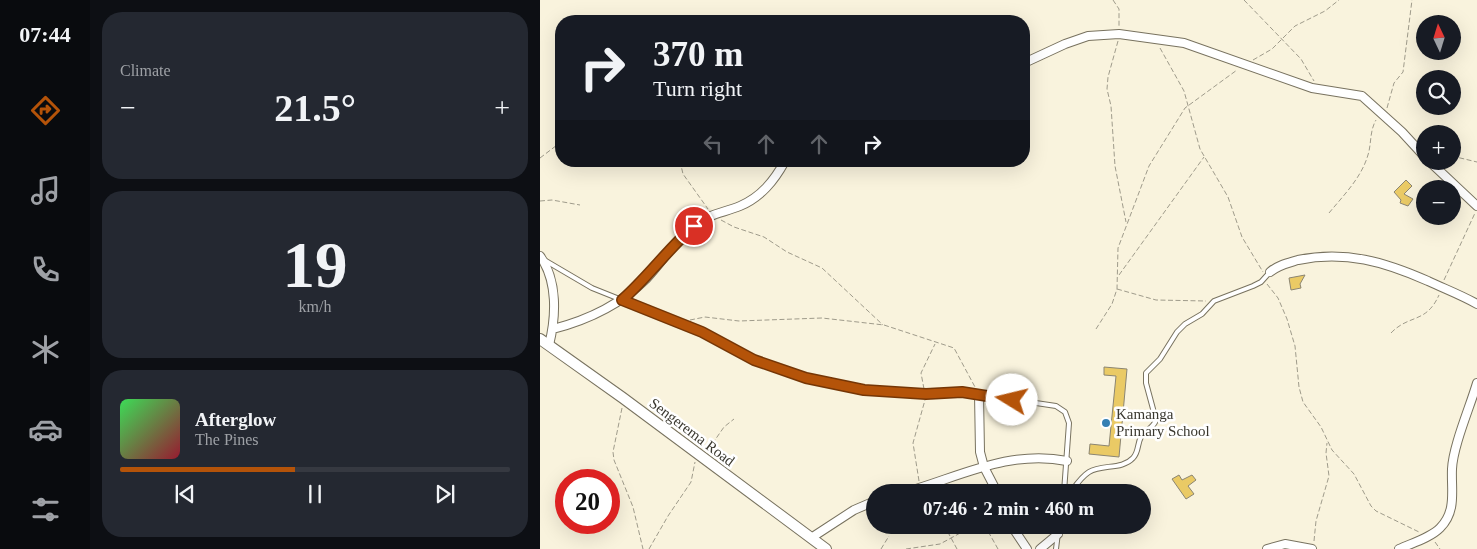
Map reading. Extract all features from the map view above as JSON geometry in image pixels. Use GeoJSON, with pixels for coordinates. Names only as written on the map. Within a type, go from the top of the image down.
{"type":"FeatureCollection","features":[{"type":"Feature","properties":{"kind":"main road","name":"Sengerema Road"},"geometry":{"type":"LineString","coordinates":[[544,342],[623,398],[826,549]]}},
{"type":"Feature","properties":{"kind":"street"},"geometry":{"type":"LineString","coordinates":[[1030,60],[1088,36],[1119,34],[1152,37],[1198,47],[1243,65],[1320,89],[1362,96],[1416,147]]}},
{"type":"Feature","properties":{"kind":"street"},"geometry":{"type":"LineString","coordinates":[[544,342],[553,330],[593,316],[622,300],[646,279],[676,243],[694,226],[712,214],[739,207],[752,200],[774,180],[782,167]]}},
{"type":"Feature","properties":{"kind":"street"},"geometry":{"type":"LineString","coordinates":[[1439,170],[1477,206]]}},
{"type":"Feature","properties":{"kind":"street"},"geometry":{"type":"LineString","coordinates":[[1266,276],[1281,265],[1310,258],[1337,255],[1353,256],[1395,268],[1477,304]]}},
{"type":"Feature","properties":{"kind":"street"},"geometry":{"type":"LineString","coordinates":[[541,258],[553,295],[553,330]]}},
{"type":"Feature","properties":{"kind":"street"},"geometry":{"type":"LineString","coordinates":[[1399,549],[1440,528],[1449,514],[1452,504],[1453,463],[1477,383]]}},
{"type":"Feature","properties":{"kind":"street"},"geometry":{"type":"LineString","coordinates":[[979,394],[978,440],[984,467],[993,484]]}},
{"type":"Feature","properties":{"kind":"street"},"geometry":{"type":"LineString","coordinates":[[933,484],[984,467],[1026,458],[1052,458],[1067,462]]}},
{"type":"Feature","properties":{"kind":"street"},"geometry":{"type":"LineString","coordinates":[[811,538],[854,510],[866,505]]}},
{"type":"Feature","properties":{"kind":"street"},"geometry":{"type":"LineString","coordinates":[[1017,534],[1027,549]]}},
{"type":"Feature","properties":{"kind":"street"},"geometry":{"type":"LineString","coordinates":[[1040,549],[1058,534]]}},
{"type":"Feature","properties":{"kind":"street"},"geometry":{"type":"LineString","coordinates":[[1267,549],[1285,544],[1311,549]]}},
{"type":"Feature","properties":{"kind":"lane"},"geometry":{"type":"LineString","coordinates":[[541,258],[572,278],[622,300],[680,322],[754,360],[806,378],[864,390],[926,394],[962,392],[1056,406],[1065,412],[1069,423],[1065,484]]}},
{"type":"Feature","properties":{"kind":"lane"},"geometry":{"type":"LineString","coordinates":[[1077,484],[1089,472],[1122,465],[1131,461],[1136,454],[1140,439],[1154,426],[1156,420],[1147,387],[1146,373],[1160,359],[1177,332],[1202,314],[1214,300],[1253,286],[1266,276]]}},
{"type":"Feature","properties":{"kind":"lane"},"geometry":{"type":"LineString","coordinates":[[1056,549],[1058,534]]}},
{"type":"Feature","properties":{"kind":"path"},"geometry":{"type":"LineString","coordinates":[[1113,0],[1119,9],[1119,34],[1108,77],[1107,89],[1111,106],[1115,166],[1126,223]]}},
{"type":"Feature","properties":{"kind":"path"},"geometry":{"type":"LineString","coordinates":[[1244,0],[1301,59],[1320,89]]}},
{"type":"Feature","properties":{"kind":"path"},"geometry":{"type":"LineString","coordinates":[[1096,328],[1112,304],[1117,289],[1118,248],[1149,166],[1168,133],[1189,104],[1243,65],[1272,49],[1295,26],[1325,11],[1339,0]]}},
{"type":"Feature","properties":{"kind":"path"},"geometry":{"type":"LineString","coordinates":[[1329,213],[1363,169],[1368,155],[1370,132],[1380,114],[1387,107],[1394,83],[1403,72],[1412,0]]}},
{"type":"Feature","properties":{"kind":"path"},"geometry":{"type":"LineString","coordinates":[[1152,37],[1179,79],[1189,104],[1197,140],[1204,157],[1228,197],[1242,237],[1266,276],[1287,318],[1295,346],[1299,386],[1303,402],[1322,426],[1332,450],[1346,462],[1354,474],[1371,506],[1376,511],[1427,536]]}},
{"type":"Feature","properties":{"kind":"path"},"geometry":{"type":"LineString","coordinates":[[540,158],[555,147]]}},
{"type":"Feature","properties":{"kind":"path"},"geometry":{"type":"LineString","coordinates":[[1118,276],[1204,157]]}},
{"type":"Feature","properties":{"kind":"path"},"geometry":{"type":"LineString","coordinates":[[1461,158],[1477,162]]}},
{"type":"Feature","properties":{"kind":"path"},"geometry":{"type":"LineString","coordinates":[[681,167],[683,174],[712,214],[734,228],[764,237],[787,252],[822,268],[884,326]]}},
{"type":"Feature","properties":{"kind":"path"},"geometry":{"type":"LineString","coordinates":[[540,201],[552,200],[580,205]]}},
{"type":"Feature","properties":{"kind":"path"},"geometry":{"type":"LineString","coordinates":[[1391,333],[1402,324],[1424,316],[1436,302],[1477,206]]}},
{"type":"Feature","properties":{"kind":"path"},"geometry":{"type":"LineString","coordinates":[[1117,289],[1156,300],[1214,300]]}},
{"type":"Feature","properties":{"kind":"path"},"geometry":{"type":"LineString","coordinates":[[680,322],[705,317],[739,321],[822,318],[884,326],[936,344],[954,348],[979,394]]}},
{"type":"Feature","properties":{"kind":"path"},"geometry":{"type":"LineString","coordinates":[[920,484],[913,443],[926,394],[922,386],[921,373],[936,344]]}},
{"type":"Feature","properties":{"kind":"path"},"geometry":{"type":"LineString","coordinates":[[623,398],[613,452],[614,460],[633,507],[643,549]]}},
{"type":"Feature","properties":{"kind":"path"},"geometry":{"type":"LineString","coordinates":[[649,549],[691,482],[699,456],[724,427],[734,419]]}},
{"type":"Feature","properties":{"kind":"path"},"geometry":{"type":"LineString","coordinates":[[1311,549],[1315,539],[1316,521],[1329,476],[1326,453],[1328,442]]}},
{"type":"Feature","properties":{"kind":"path"},"geometry":{"type":"LineString","coordinates":[[950,534],[957,549]]}},
{"type":"Feature","properties":{"kind":"path"},"geometry":{"type":"LineString","coordinates":[[906,549],[940,544],[959,534]]}},
{"type":"Feature","properties":{"kind":"path"},"geometry":{"type":"LineString","coordinates":[[990,534],[998,549]]}},
{"type":"Feature","properties":{"kind":"path"},"geometry":{"type":"LineString","coordinates":[[881,549],[889,536]]}},
{"type":"Feature","properties":{"kind":"building"},"geometry":{"type":"Polygon","coordinates":[[[1406,180],[1412,186],[1404,194],[1413,199],[1408,206],[1400,203],[1401,200],[1394,192],[1406,180]]]}},
{"type":"Feature","properties":{"kind":"building"},"geometry":{"type":"Polygon","coordinates":[[[1305,275],[1300,284],[1301,288],[1291,290],[1289,278],[1305,275]]]}},
{"type":"Feature","properties":{"kind":"building"},"geometry":{"type":"Polygon","coordinates":[[[1104,367],[1127,369],[1119,457],[1089,454],[1090,444],[1109,446],[1116,376],[1104,375],[1104,367]]]}},
{"type":"Feature","properties":{"kind":"building"},"geometry":{"type":"Polygon","coordinates":[[[1179,475],[1182,480],[1192,475],[1196,480],[1188,486],[1194,494],[1186,499],[1172,479],[1179,475]]]}},
{"type":"Feature","properties":{"kind":"place","name":"Kamanga Primary School"},"geometry":{"type":"Point","coordinates":[1106,423]}},
{"type":"Feature","properties":{"kind":"route"},"geometry":{"type":"LineString","coordinates":[[694,226],[676,243],[646,279],[622,300],[702,332],[754,360],[806,378],[864,390],[926,394],[962,392],[1012,400]]}}]}
